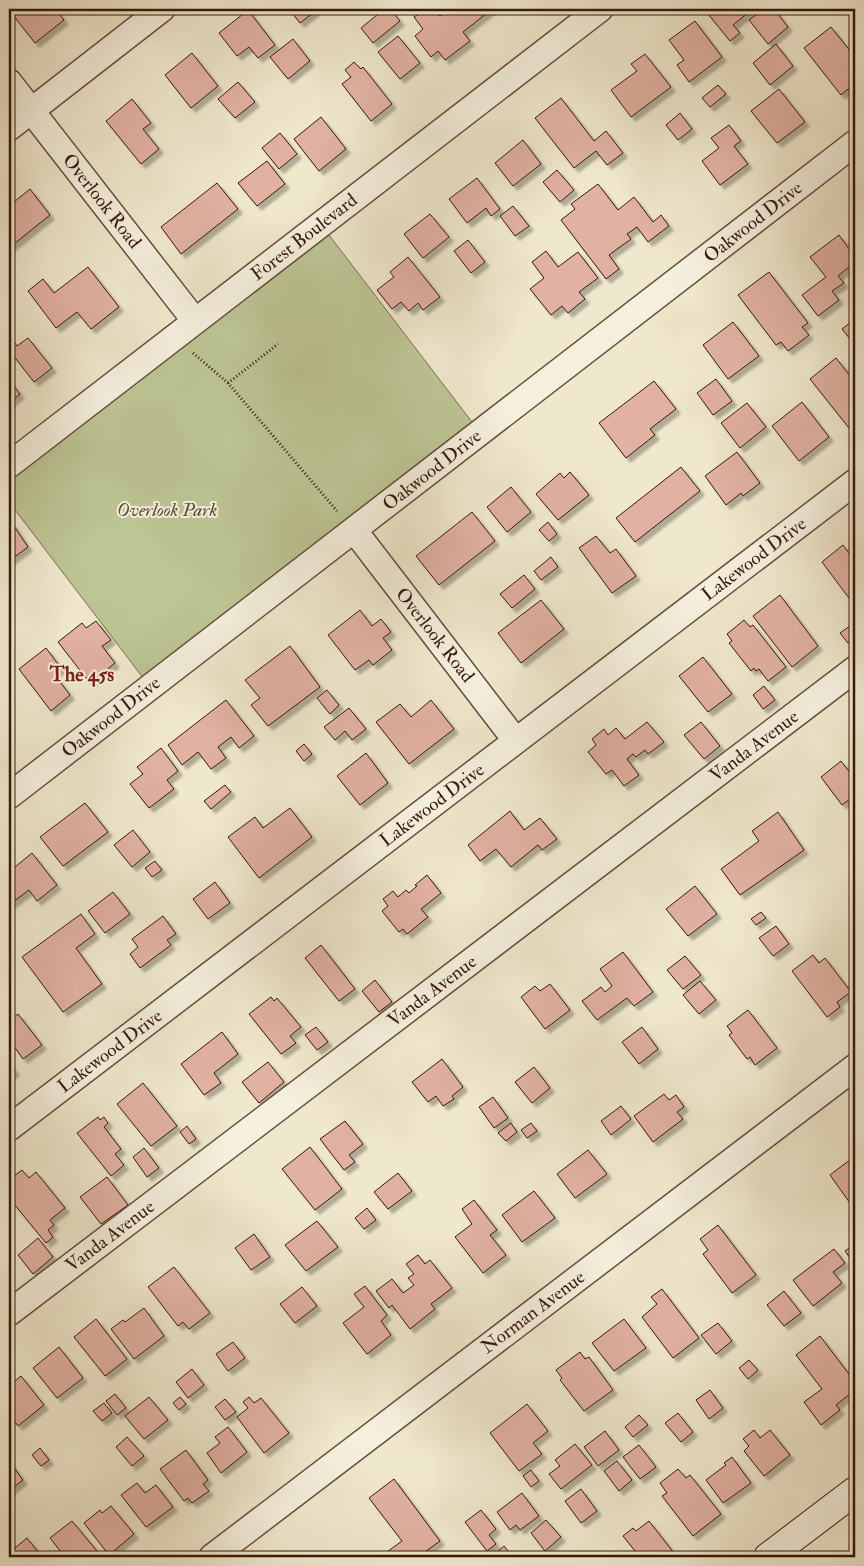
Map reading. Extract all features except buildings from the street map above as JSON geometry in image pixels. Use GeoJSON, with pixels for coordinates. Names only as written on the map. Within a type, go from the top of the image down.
{"type":"FeatureCollection","features":[{"type":"Feature","properties":{"kind":"street"},"geometry":{"type":"LineString","coordinates":[[9,128],[162,9]]}},
{"type":"Feature","properties":{"kind":"street","name":"Forest Boulevard"},"geometry":{"type":"LineString","coordinates":[[9,465],[600,9]]}},
{"type":"Feature","properties":{"kind":"street","name":"Overlook Road"},"geometry":{"type":"LineString","coordinates":[[9,82],[195,321]]}},
{"type":"Feature","properties":{"kind":"street","name":"Oakwood Drive"},"geometry":{"type":"LineString","coordinates":[[9,796],[855,143]]}},
{"type":"Feature","properties":{"kind":"street","name":"Lakewood Drive"},"geometry":{"type":"LineString","coordinates":[[9,1128],[855,482]]}},
{"type":"Feature","properties":{"kind":"street","name":"Overlook Road"},"geometry":{"type":"LineString","coordinates":[[354,530],[516,740]]}},
{"type":"Feature","properties":{"kind":"street","name":"Vanda Avenue"},"geometry":{"type":"LineString","coordinates":[[9,1313],[855,669]]}},
{"type":"Feature","properties":{"kind":"street","name":"Norman Avenue"},"geometry":{"type":"LineString","coordinates":[[212,1557],[855,1067]]}},
{"type":"Feature","properties":{"kind":"street"},"geometry":{"type":"LineString","coordinates":[[768,1557],[855,1491]]}},
{"type":"Feature","properties":{"kind":"path"},"geometry":{"type":"LineString","coordinates":[[175,336],[228,383],[354,530]]}},
{"type":"Feature","properties":{"kind":"path"},"geometry":{"type":"LineString","coordinates":[[228,383],[278,344]]}},
{"type":"Feature","properties":{"kind":"green space","name":"Overlook Park"},"geometry":{"type":"Polygon","coordinates":[[[329,235],[475,426],[144,679],[9,502],[9,480],[329,235]]]}},
{"type":"Feature","properties":{"kind":"district","name":"The 45s"},"geometry":{"type":"Point","coordinates":[82,674]}}]}
